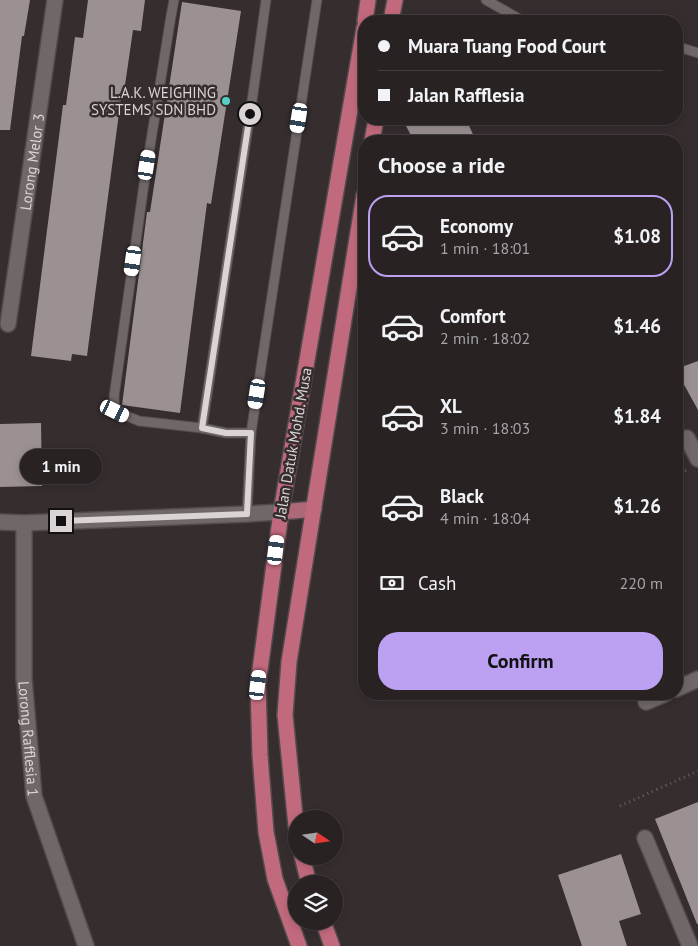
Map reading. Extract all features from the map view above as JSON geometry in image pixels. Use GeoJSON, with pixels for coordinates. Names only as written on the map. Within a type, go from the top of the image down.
{"type":"FeatureCollection","features":[{"type":"Feature","properties":{"kind":"highway"},"geometry":{"type":"LineString","coordinates":[[366,15],[368,0]]}},
{"type":"Feature","properties":{"kind":"highway"},"geometry":{"type":"LineString","coordinates":[[392,15],[395,0]]}},
{"type":"Feature","properties":{"kind":"highway","name":"Jalan Datuk Mohd. Musa"},"geometry":{"type":"LineString","coordinates":[[300,946],[275,879],[266,832],[260,755],[258,685],[281,512],[358,63]]}},
{"type":"Feature","properties":{"kind":"highway","name":"Jalan Datuk Mohd. Musa"},"geometry":{"type":"LineString","coordinates":[[294,810],[285,715],[289,662],[358,233]]}},
{"type":"Feature","properties":{"kind":"highway"},"geometry":{"type":"LineString","coordinates":[[326,930],[332,946]]}},
{"type":"Feature","properties":{"kind":"main road"},"geometry":{"type":"LineString","coordinates":[[281,512],[314,509]]}},
{"type":"Feature","properties":{"kind":"street","name":"Lorong Melor 3"},"geometry":{"type":"LineString","coordinates":[[8,324],[55,0]]}},
{"type":"Feature","properties":{"kind":"street"},"geometry":{"type":"LineString","coordinates":[[687,438],[698,460]]}},
{"type":"Feature","properties":{"kind":"street"},"geometry":{"type":"LineString","coordinates":[[0,522],[281,512]]}},
{"type":"Feature","properties":{"kind":"street","name":"Lorong Rafflesia 1"},"geometry":{"type":"LineString","coordinates":[[24,522],[24,678],[34,796],[86,946]]}},
{"type":"Feature","properties":{"kind":"street"},"geometry":{"type":"LineString","coordinates":[[683,685],[698,679]]}},
{"type":"Feature","properties":{"kind":"street"},"geometry":{"type":"LineString","coordinates":[[646,702],[651,700]]}},
{"type":"Feature","properties":{"kind":"street"},"geometry":{"type":"LineString","coordinates":[[645,838],[690,946]]}},
{"type":"Feature","properties":{"kind":"lane"},"geometry":{"type":"LineString","coordinates":[[174,0],[144,184],[114,397],[115,411],[139,421],[202,428],[226,433],[251,433]]}},
{"type":"Feature","properties":{"kind":"lane"},"geometry":{"type":"LineString","coordinates":[[202,428],[266,0]]}},
{"type":"Feature","properties":{"kind":"lane"},"geometry":{"type":"LineString","coordinates":[[247,514],[251,433],[317,0]]}},
{"type":"Feature","properties":{"kind":"lane"},"geometry":{"type":"LineString","coordinates":[[486,0],[512,15]]}},
{"type":"Feature","properties":{"kind":"lane"},"geometry":{"type":"LineString","coordinates":[[683,48],[698,53]]}},
{"type":"Feature","properties":{"kind":"path"},"geometry":{"type":"LineString","coordinates":[[620,806],[698,771]]}},
{"type":"Feature","properties":{"kind":"building"},"geometry":{"type":"Polygon","coordinates":[[[0,0],[30,0],[24,36],[22,36],[10,130],[0,130],[0,0]]]}},
{"type":"Feature","properties":{"kind":"building"},"geometry":{"type":"Polygon","coordinates":[[[88,0],[145,0],[141,31],[133,30],[123,99],[121,98],[87,356],[72,354],[71,361],[31,356],[63,105],[66,105],[75,37],[83,38],[88,0]]]}},
{"type":"Feature","properties":{"kind":"building"},"geometry":{"type":"Polygon","coordinates":[[[182,2],[241,11],[211,204],[207,203],[180,413],[122,405],[147,212],[150,212],[182,2]]]}},
{"type":"Feature","properties":{"kind":"building"},"geometry":{"type":"Polygon","coordinates":[[[406,125],[469,125],[473,135],[411,135],[406,125]]]}},
{"type":"Feature","properties":{"kind":"building"},"geometry":{"type":"Polygon","coordinates":[[[698,361],[698,410],[683,383],[683,366],[698,361]]]}},
{"type":"Feature","properties":{"kind":"building"},"geometry":{"type":"Polygon","coordinates":[[[41,423],[42,486],[0,487],[0,424],[41,423]]]}},
{"type":"Feature","properties":{"kind":"building"},"geometry":{"type":"Polygon","coordinates":[[[698,802],[698,924],[697,924],[655,819],[698,802]]]}},
{"type":"Feature","properties":{"kind":"building"},"geometry":{"type":"Polygon","coordinates":[[[621,854],[641,914],[619,921],[627,946],[582,946],[558,875],[621,854]]]}},
{"type":"Feature","properties":{"kind":"place","name":"L.A.K. WEIGHING SYSTEMS SDN BHD"},"geometry":{"type":"Point","coordinates":[226,101]}},
{"type":"Feature","properties":{"kind":"route"},"geometry":{"type":"LineString","coordinates":[[61,521],[247,514],[251,433],[226,433],[202,428],[250,114]]}}]}
